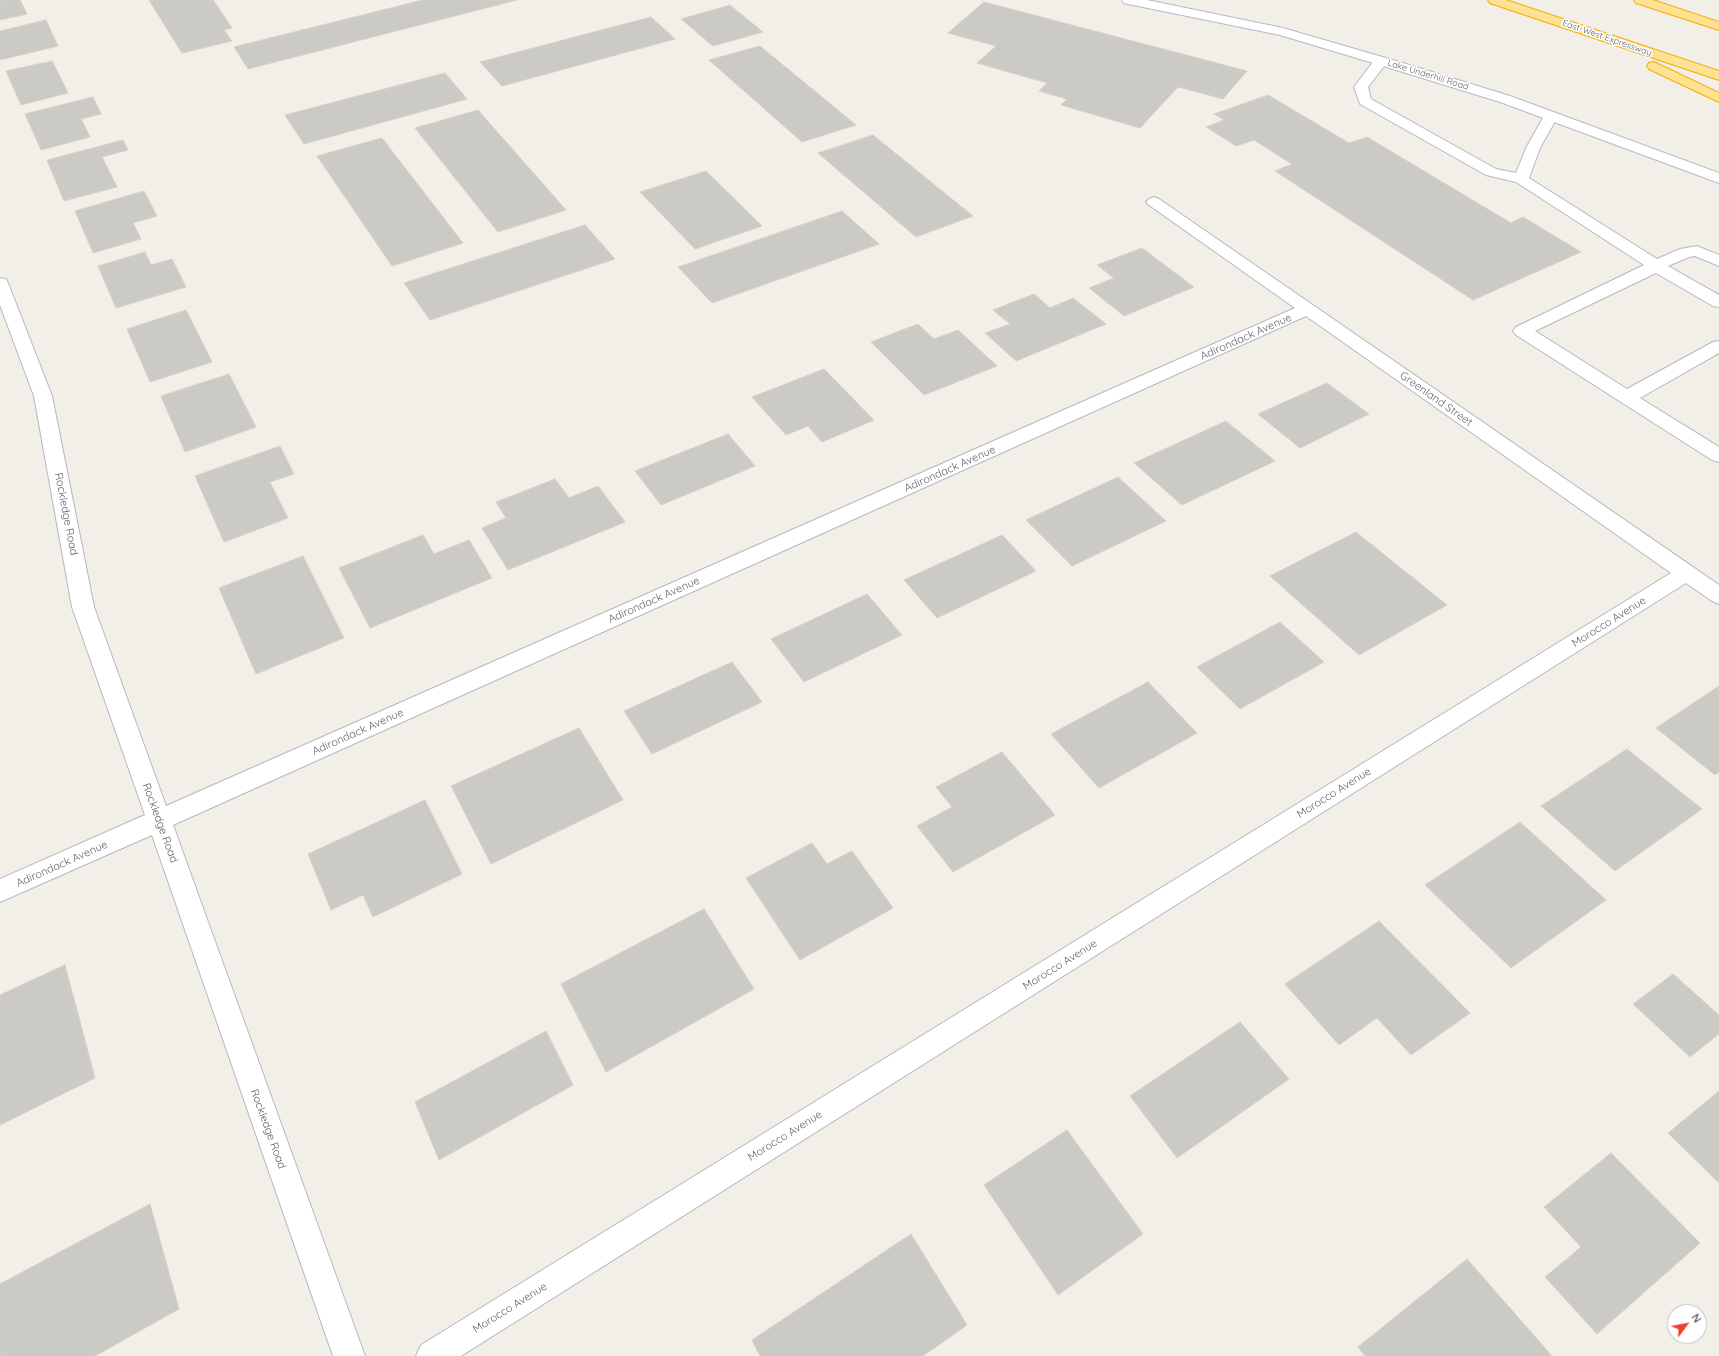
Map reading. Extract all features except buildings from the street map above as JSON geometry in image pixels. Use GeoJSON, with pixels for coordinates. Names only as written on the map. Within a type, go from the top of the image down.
{"type":"FeatureCollection","features":[{"type":"Feature","properties":{"kind":"highway","name":"East-West Expressway"},"geometry":{"type":"LineString","coordinates":[[1494,0],[1719,76]]}},
{"type":"Feature","properties":{"kind":"highway"},"geometry":{"type":"LineString","coordinates":[[1640,0],[1719,26]]}},
{"type":"Feature","properties":{"kind":"highway"},"geometry":{"type":"LineString","coordinates":[[1579,29],[1719,98]]}},
{"type":"Feature","properties":{"kind":"street","name":"Lake Underhill Road"},"geometry":{"type":"LineString","coordinates":[[1128,0],[1283,32],[1381,61],[1505,99],[1719,178]]}},
{"type":"Feature","properties":{"kind":"street"},"geometry":{"type":"LineString","coordinates":[[1381,61],[1361,87],[1365,101],[1491,172],[1521,179],[1656,266],[1719,302]]}},
{"type":"Feature","properties":{"kind":"street"},"geometry":{"type":"LineString","coordinates":[[1521,179],[1533,148],[1551,116]]}},
{"type":"Feature","properties":{"kind":"street","name":"Greenland Street"},"geometry":{"type":"LineString","coordinates":[[1154,202],[1719,596]]}},
{"type":"Feature","properties":{"kind":"street"},"geometry":{"type":"LineString","coordinates":[[1716,259],[1697,251],[1686,252],[1522,331],[1719,456]]}},
{"type":"Feature","properties":{"kind":"street","name":"Rockledge Road"},"geometry":{"type":"LineString","coordinates":[[0,283],[43,396],[83,607],[349,1356]]}},
{"type":"Feature","properties":{"kind":"street","name":"Adirondack Avenue"},"geometry":{"type":"LineString","coordinates":[[0,891],[1308,309]]}},
{"type":"Feature","properties":{"kind":"street"},"geometry":{"type":"LineString","coordinates":[[1627,398],[1719,346]]}},
{"type":"Feature","properties":{"kind":"street","name":"Morocco Avenue"},"geometry":{"type":"LineString","coordinates":[[432,1356],[1687,573]]}}]}
